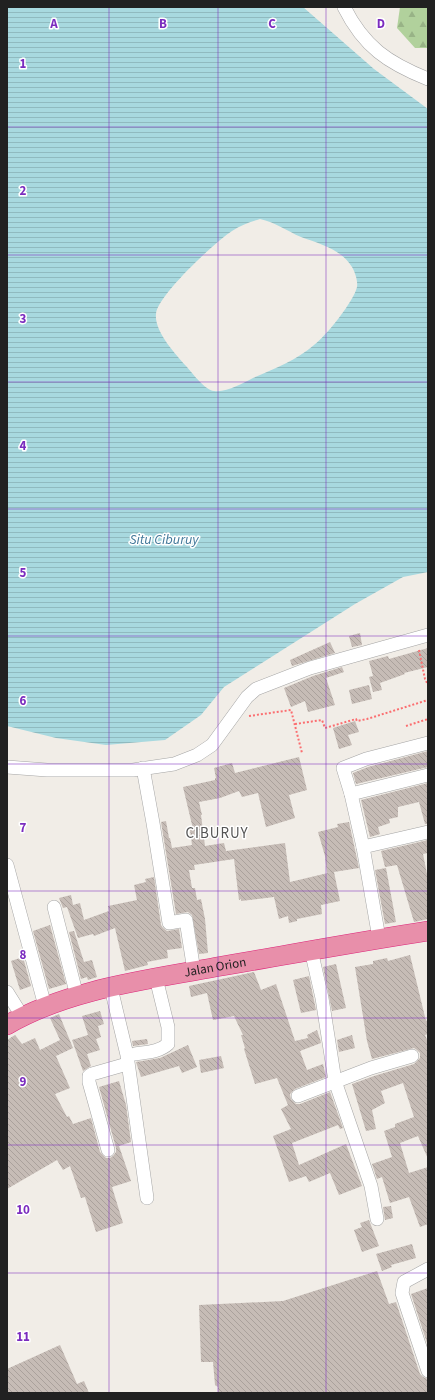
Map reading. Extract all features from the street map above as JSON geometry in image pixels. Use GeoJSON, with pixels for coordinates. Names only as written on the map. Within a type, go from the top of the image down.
{"type":"FeatureCollection","features":[{"type":"Feature","properties":{"kind":"highway","name":"Jalan Orion"},"geometry":{"type":"LineString","coordinates":[[14,1020],[45,1006],[77,996],[156,978],[379,938],[428,931]]}},
{"type":"Feature","properties":{"kind":"street"},"geometry":{"type":"LineString","coordinates":[[344,7],[363,36],[380,54],[398,66],[428,79]]}},
{"type":"Feature","properties":{"kind":"street"},"geometry":{"type":"LineString","coordinates":[[7,767],[47,770],[133,770],[174,764],[197,755],[212,745],[247,697],[256,688],[310,668],[422,637]]}},
{"type":"Feature","properties":{"kind":"street"},"geometry":{"type":"LineString","coordinates":[[379,938],[363,846],[351,794],[344,773],[344,767],[366,759],[428,743]]}},
{"type":"Feature","properties":{"kind":"street"},"geometry":{"type":"LineString","coordinates":[[143,768],[169,923],[186,920],[194,971]]}},
{"type":"Feature","properties":{"kind":"street"},"geometry":{"type":"LineString","coordinates":[[351,794],[428,775]]}},
{"type":"Feature","properties":{"kind":"street"},"geometry":{"type":"LineString","coordinates":[[363,846],[428,832]]}},
{"type":"Feature","properties":{"kind":"street"},"geometry":{"type":"LineString","coordinates":[[7,864],[45,1006]]}},
{"type":"Feature","properties":{"kind":"street"},"geometry":{"type":"LineString","coordinates":[[54,907],[77,996]]}},
{"type":"Feature","properties":{"kind":"street"},"geometry":{"type":"LineString","coordinates":[[311,950],[322,998],[336,1081],[371,1186],[377,1219]]}},
{"type":"Feature","properties":{"kind":"street"},"geometry":{"type":"LineString","coordinates":[[108,1150],[89,1082],[89,1076],[163,1048],[168,1044],[168,1027],[156,978]]}},
{"type":"Feature","properties":{"kind":"street"},"geometry":{"type":"LineString","coordinates":[[111,988],[127,1055],[131,1059],[147,1198]]}},
{"type":"Feature","properties":{"kind":"street"},"geometry":{"type":"LineString","coordinates":[[7,992],[14,1020]]}},
{"type":"Feature","properties":{"kind":"street"},"geometry":{"type":"LineString","coordinates":[[298,1096],[371,1068],[412,1056]]}},
{"type":"Feature","properties":{"kind":"street"},"geometry":{"type":"LineString","coordinates":[[428,1269],[404,1282],[402,1293],[428,1371]]}},
{"type":"Feature","properties":{"kind":"path"},"geometry":{"type":"LineString","coordinates":[[422,637],[425,679],[428,685]]}},
{"type":"Feature","properties":{"kind":"path"},"geometry":{"type":"LineString","coordinates":[[295,724],[322,720],[326,728],[332,727],[356,719],[357,721],[367,719],[428,700]]}},
{"type":"Feature","properties":{"kind":"path"},"geometry":{"type":"LineString","coordinates":[[236,712],[249,716],[291,710],[302,753]]}},
{"type":"Feature","properties":{"kind":"path"},"geometry":{"type":"LineString","coordinates":[[406,726],[428,719]]}},
{"type":"Feature","properties":{"kind":"green space"},"geometry":{"type":"Polygon","coordinates":[[[400,7],[428,7],[428,48],[415,48],[397,28],[400,7]]]}},
{"type":"Feature","properties":{"kind":"water","name":"Situ Ciburuy"},"geometry":{"type":"Polygon","coordinates":[[[7,7],[303,7],[374,69],[428,109],[428,572],[403,577],[355,604],[224,687],[201,715],[165,740],[106,745],[56,738],[7,726],[7,7]],[[260,219],[239,227],[224,237],[176,282],[159,306],[156,314],[158,328],[177,356],[203,385],[214,391],[224,391],[234,387],[285,364],[307,350],[319,340],[339,318],[351,301],[357,287],[357,279],[353,269],[336,251],[260,219]]]}},
{"type":"Feature","properties":{"kind":"building"},"geometry":{"type":"Polygon","coordinates":[[[360,633],[362,645],[352,647],[349,636],[360,633]]]}},
{"type":"Feature","properties":{"kind":"building"},"geometry":{"type":"Polygon","coordinates":[[[330,642],[335,653],[292,666],[290,660],[330,642]]]}},
{"type":"Feature","properties":{"kind":"building"},"geometry":{"type":"Polygon","coordinates":[[[428,648],[428,667],[404,673],[405,674],[380,683],[382,690],[373,692],[369,677],[373,676],[369,661],[388,656],[389,659],[428,648]]]}},
{"type":"Feature","properties":{"kind":"building"},"geometry":{"type":"Polygon","coordinates":[[[342,667],[344,672],[326,678],[335,705],[308,712],[305,701],[291,707],[284,688],[313,676],[342,667]]]}},
{"type":"Feature","properties":{"kind":"building"},"geometry":{"type":"Polygon","coordinates":[[[369,685],[372,699],[352,704],[349,690],[369,685]]]}},
{"type":"Feature","properties":{"kind":"building"},"geometry":{"type":"Polygon","coordinates":[[[355,721],[359,732],[348,735],[352,745],[339,749],[333,728],[355,721]]]}},
{"type":"Feature","properties":{"kind":"building"},"geometry":{"type":"Polygon","coordinates":[[[428,751],[428,767],[356,784],[353,773],[368,767],[428,751]]]}},
{"type":"Feature","properties":{"kind":"building"},"geometry":{"type":"Polygon","coordinates":[[[299,757],[307,790],[289,795],[295,818],[266,827],[258,793],[242,797],[239,791],[220,798],[199,802],[202,815],[205,846],[224,843],[226,851],[285,843],[290,882],[332,872],[327,873],[325,856],[318,832],[338,827],[337,824],[349,822],[359,868],[334,872],[340,901],[321,905],[322,914],[297,919],[297,921],[289,923],[288,916],[279,919],[274,897],[239,900],[234,859],[194,865],[195,870],[189,870],[192,888],[195,888],[197,900],[201,899],[205,919],[208,953],[199,954],[192,915],[188,912],[176,914],[161,822],[166,821],[172,848],[192,845],[190,830],[193,829],[183,787],[215,780],[214,768],[232,763],[235,773],[299,757]]]}},
{"type":"Feature","properties":{"kind":"building"},"geometry":{"type":"Polygon","coordinates":[[[428,783],[428,824],[425,824],[419,802],[398,807],[398,817],[389,819],[390,823],[378,827],[380,834],[370,837],[361,800],[428,783]]]}},
{"type":"Feature","properties":{"kind":"building"},"geometry":{"type":"Polygon","coordinates":[[[428,840],[428,853],[423,854],[428,874],[428,919],[414,922],[397,865],[385,867],[381,851],[428,840]]]}},
{"type":"Feature","properties":{"kind":"building"},"geometry":{"type":"Polygon","coordinates":[[[386,868],[396,922],[385,924],[375,870],[386,868]]]}},
{"type":"Feature","properties":{"kind":"building"},"geometry":{"type":"Polygon","coordinates":[[[154,877],[161,925],[167,931],[179,929],[182,948],[167,950],[168,958],[147,962],[148,965],[125,971],[115,928],[94,936],[93,934],[78,938],[67,907],[63,908],[59,898],[71,895],[73,905],[80,903],[84,920],[109,911],[108,906],[137,900],[134,885],[146,882],[145,879],[154,877]]]}},
{"type":"Feature","properties":{"kind":"building"},"geometry":{"type":"Polygon","coordinates":[[[50,925],[66,984],[49,989],[33,931],[50,925]]]}},
{"type":"Feature","properties":{"kind":"building"},"geometry":{"type":"Polygon","coordinates":[[[74,931],[84,962],[92,960],[97,977],[88,980],[87,977],[81,979],[69,932],[74,931]]]}},
{"type":"Feature","properties":{"kind":"building"},"geometry":{"type":"Polygon","coordinates":[[[410,955],[426,1021],[428,1020],[428,1034],[425,1035],[428,1042],[428,1159],[418,1136],[400,1143],[409,1173],[428,1167],[428,1224],[420,1227],[409,1197],[390,1203],[382,1177],[377,1179],[372,1164],[392,1157],[384,1131],[395,1127],[395,1124],[414,1117],[403,1083],[381,1091],[385,1103],[372,1110],[376,1129],[366,1131],[352,1084],[414,1064],[420,1058],[420,1053],[414,1048],[372,1059],[367,1041],[355,967],[373,964],[373,961],[387,958],[388,961],[410,955]]]}},
{"type":"Feature","properties":{"kind":"building"},"geometry":{"type":"Polygon","coordinates":[[[23,957],[31,986],[20,990],[11,961],[23,957]]]}},
{"type":"Feature","properties":{"kind":"building"},"geometry":{"type":"Polygon","coordinates":[[[336,964],[346,1008],[332,1011],[323,967],[336,964]]]}},
{"type":"Feature","properties":{"kind":"building"},"geometry":{"type":"Polygon","coordinates":[[[254,972],[261,990],[276,984],[295,1041],[308,1038],[307,1035],[317,1030],[320,1039],[321,1043],[300,1051],[307,1070],[323,1064],[326,1077],[295,1089],[290,1094],[291,1099],[296,1104],[300,1104],[330,1092],[343,1128],[340,1129],[338,1125],[292,1143],[299,1165],[346,1144],[362,1186],[339,1195],[330,1173],[309,1182],[306,1176],[289,1182],[273,1136],[291,1129],[281,1109],[288,1105],[277,1078],[255,1084],[244,1049],[241,1035],[243,1035],[234,1016],[213,1020],[207,993],[191,997],[189,986],[254,972]]]}},
{"type":"Feature","properties":{"kind":"building"},"geometry":{"type":"Polygon","coordinates":[[[309,976],[316,1010],[301,1013],[293,980],[309,976]]]}},
{"type":"Feature","properties":{"kind":"building"},"geometry":{"type":"Polygon","coordinates":[[[100,1011],[104,1024],[98,1026],[101,1037],[96,1039],[100,1050],[87,1054],[91,1066],[83,1071],[72,1040],[88,1035],[82,1016],[100,1011]]]}},
{"type":"Feature","properties":{"kind":"building"},"geometry":{"type":"Polygon","coordinates":[[[59,1014],[73,1048],[56,1056],[70,1088],[55,1094],[67,1117],[69,1116],[73,1124],[91,1118],[100,1152],[106,1158],[113,1156],[116,1152],[116,1148],[99,1087],[119,1081],[126,1105],[131,1142],[119,1146],[131,1181],[112,1187],[123,1223],[96,1232],[85,1197],[81,1198],[70,1166],[63,1170],[57,1160],[7,1189],[7,1040],[15,1035],[22,1044],[35,1038],[40,1050],[60,1040],[50,1018],[59,1014]]]}},
{"type":"Feature","properties":{"kind":"building"},"geometry":{"type":"Polygon","coordinates":[[[352,1035],[355,1048],[339,1052],[337,1040],[352,1035]]]}},
{"type":"Feature","properties":{"kind":"building"},"geometry":{"type":"Polygon","coordinates":[[[147,1039],[148,1044],[133,1046],[132,1041],[147,1039]]]}},
{"type":"Feature","properties":{"kind":"building"},"geometry":{"type":"Polygon","coordinates":[[[188,1045],[197,1067],[182,1073],[179,1066],[141,1077],[136,1062],[160,1058],[188,1045]]]}},
{"type":"Feature","properties":{"kind":"building"},"geometry":{"type":"Polygon","coordinates":[[[221,1056],[224,1068],[201,1073],[199,1060],[221,1056]]]}},
{"type":"Feature","properties":{"kind":"building"},"geometry":{"type":"Polygon","coordinates":[[[391,1206],[393,1218],[385,1220],[383,1207],[391,1206]]]}},
{"type":"Feature","properties":{"kind":"building"},"geometry":{"type":"Polygon","coordinates":[[[369,1220],[379,1246],[362,1252],[354,1230],[362,1227],[360,1223],[369,1220]]]}},
{"type":"Feature","properties":{"kind":"building"},"geometry":{"type":"Polygon","coordinates":[[[412,1244],[416,1258],[391,1265],[392,1267],[382,1271],[376,1254],[412,1244]]]}},
{"type":"Feature","properties":{"kind":"building"},"geometry":{"type":"Polygon","coordinates":[[[377,1271],[389,1304],[396,1302],[420,1374],[428,1379],[428,1393],[218,1393],[218,1387],[215,1385],[213,1362],[201,1362],[199,1305],[283,1301],[377,1271]]]}},
{"type":"Feature","properties":{"kind":"building"},"geometry":{"type":"Polygon","coordinates":[[[428,1288],[428,1346],[411,1294],[428,1288]]]}},
{"type":"Feature","properties":{"kind":"building"},"geometry":{"type":"Polygon","coordinates":[[[60,1345],[77,1384],[84,1381],[89,1393],[7,1393],[7,1369],[60,1345]]]}},
{"type":"Feature","properties":{"kind":"district","name":"CIBURUY"},"geometry":{"type":"Point","coordinates":[217,833]}}]}
